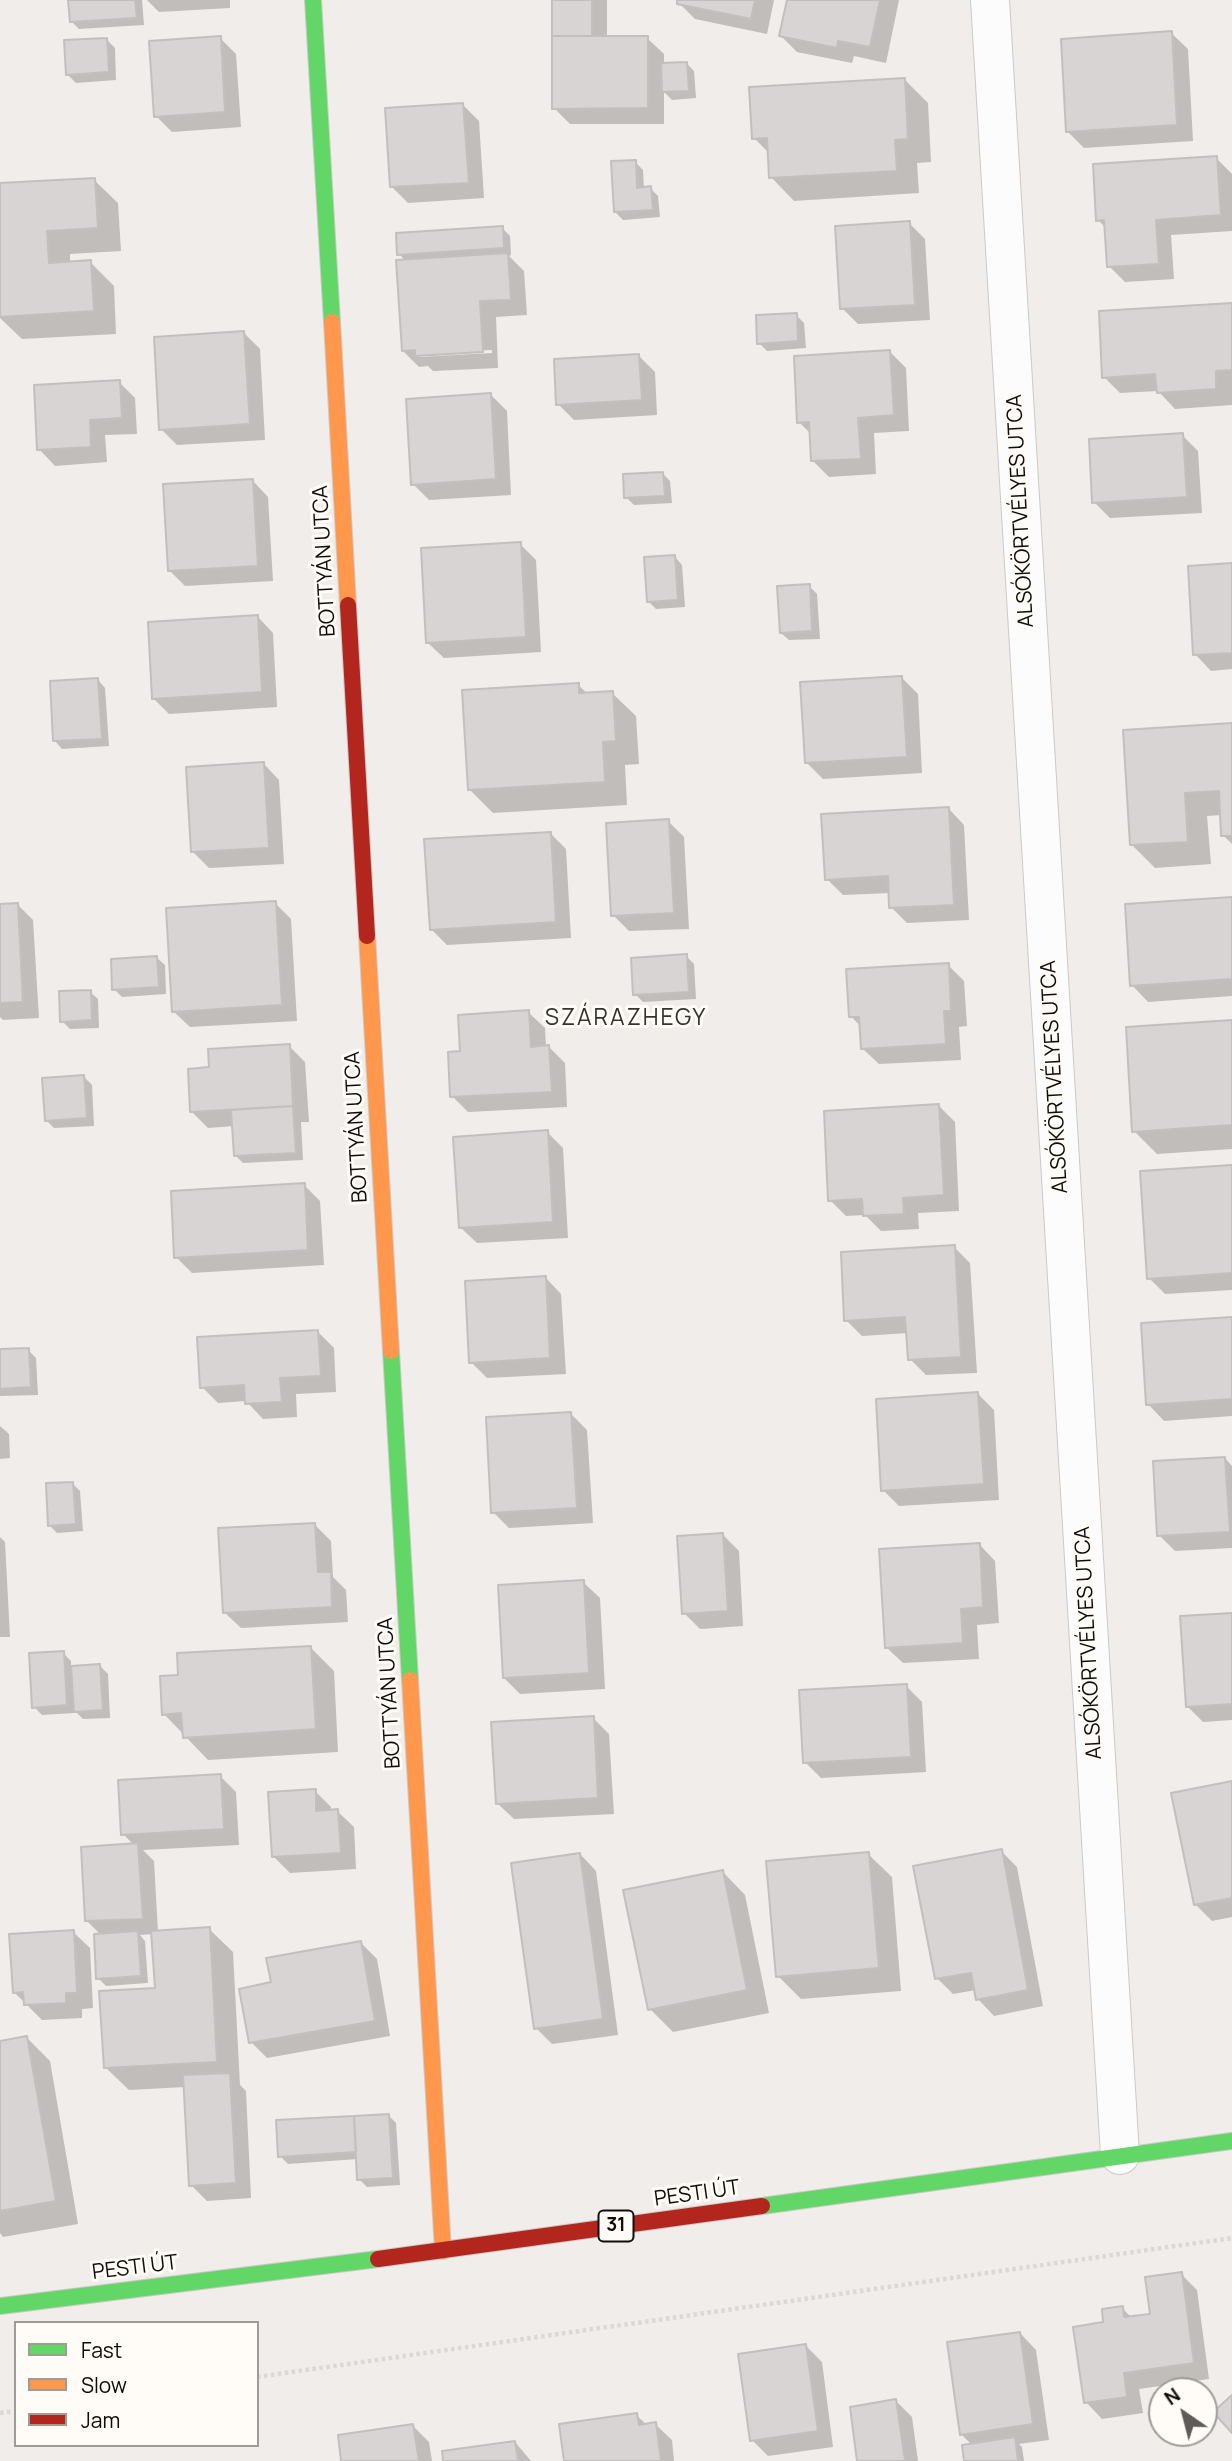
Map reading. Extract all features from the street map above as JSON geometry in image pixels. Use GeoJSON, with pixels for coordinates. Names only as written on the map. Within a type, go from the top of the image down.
{"type":"FeatureCollection","features":[{"type":"Feature","properties":{"kind":"street","name":"BOTTYÁN UTCA"},"geometry":{"type":"LineString","coordinates":[[313,0],[443,2251]]}},
{"type":"Feature","properties":{"kind":"street","name":"ALSÓKÖRTVÉLYES UTCA"},"geometry":{"type":"LineString","coordinates":[[990,0],[1120,2155]]}},
{"type":"Feature","properties":{"kind":"street","name":"PESTI ÚT"},"geometry":{"type":"LineString","coordinates":[[0,2306],[443,2251],[1232,2141]]}},
{"type":"Feature","properties":{"kind":"path"},"geometry":{"type":"LineString","coordinates":[[259,2376],[1232,2238]]}},
{"type":"Feature","properties":{"kind":"building"},"geometry":{"type":"Polygon","coordinates":[[[68,0],[135,0],[137,18],[70,22],[68,0]]]}},
{"type":"Feature","properties":{"kind":"building"},"geometry":{"type":"Polygon","coordinates":[[[552,0],[592,0],[592,36],[552,36],[552,0]]]}},
{"type":"Feature","properties":{"kind":"building"},"geometry":{"type":"Polygon","coordinates":[[[677,0],[755,0],[751,19],[677,4],[677,0]]]}},
{"type":"Feature","properties":{"kind":"building"},"geometry":{"type":"Polygon","coordinates":[[[787,0],[880,0],[870,47],[838,41],[837,48],[779,36],[787,0]]]}},
{"type":"Feature","properties":{"kind":"building"},"geometry":{"type":"Polygon","coordinates":[[[1172,31],[1177,125],[1066,132],[1061,39],[1172,31]]]}},
{"type":"Feature","properties":{"kind":"building"},"geometry":{"type":"Polygon","coordinates":[[[221,36],[225,112],[154,117],[149,41],[221,36]]]}},
{"type":"Feature","properties":{"kind":"building"},"geometry":{"type":"Polygon","coordinates":[[[552,36],[648,36],[648,108],[552,109],[552,36]]]}},
{"type":"Feature","properties":{"kind":"building"},"geometry":{"type":"Polygon","coordinates":[[[107,38],[109,72],[66,75],[64,40],[107,38]]]}},
{"type":"Feature","properties":{"kind":"building"},"geometry":{"type":"Polygon","coordinates":[[[687,62],[689,91],[662,92],[661,63],[687,62]]]}},
{"type":"Feature","properties":{"kind":"building"},"geometry":{"type":"Polygon","coordinates":[[[905,78],[908,139],[895,140],[897,171],[769,178],[767,138],[752,139],[749,87],[905,78]]]}},
{"type":"Feature","properties":{"kind":"building"},"geometry":{"type":"Polygon","coordinates":[[[463,103],[469,183],[390,187],[385,108],[463,103]]]}},
{"type":"Feature","properties":{"kind":"building"},"geometry":{"type":"Polygon","coordinates":[[[1217,156],[1221,215],[1156,220],[1159,264],[1107,267],[1104,220],[1096,221],[1093,164],[1217,156]]]}},
{"type":"Feature","properties":{"kind":"building"},"geometry":{"type":"Polygon","coordinates":[[[636,160],[637,188],[651,186],[653,210],[614,212],[611,161],[636,160]]]}},
{"type":"Feature","properties":{"kind":"building"},"geometry":{"type":"Polygon","coordinates":[[[95,178],[98,228],[47,231],[49,263],[91,260],[94,311],[0,317],[0,183],[95,178]]]}},
{"type":"Feature","properties":{"kind":"building"},"geometry":{"type":"Polygon","coordinates":[[[910,221],[915,305],[840,309],[835,226],[910,221]]]}},
{"type":"Feature","properties":{"kind":"building"},"geometry":{"type":"Polygon","coordinates":[[[503,226],[504,248],[397,255],[396,233],[503,226]]]}},
{"type":"Feature","properties":{"kind":"building"},"geometry":{"type":"Polygon","coordinates":[[[508,253],[511,300],[480,301],[483,352],[415,356],[415,350],[402,351],[396,260],[508,253]]]}},
{"type":"Feature","properties":{"kind":"building"},"geometry":{"type":"Polygon","coordinates":[[[1232,303],[1232,370],[1216,371],[1216,389],[1157,393],[1155,374],[1102,378],[1099,311],[1232,303]]]}},
{"type":"Feature","properties":{"kind":"building"},"geometry":{"type":"Polygon","coordinates":[[[797,313],[798,341],[757,344],[756,315],[797,313]]]}},
{"type":"Feature","properties":{"kind":"building"},"geometry":{"type":"Polygon","coordinates":[[[244,331],[250,424],[159,430],[154,337],[244,331]]]}},
{"type":"Feature","properties":{"kind":"building"},"geometry":{"type":"Polygon","coordinates":[[[890,350],[894,415],[858,418],[861,459],[811,461],[809,422],[797,423],[794,356],[890,350]]]}},
{"type":"Feature","properties":{"kind":"building"},"geometry":{"type":"Polygon","coordinates":[[[639,354],[642,400],[556,405],[554,359],[639,354]]]}},
{"type":"Feature","properties":{"kind":"building"},"geometry":{"type":"Polygon","coordinates":[[[120,380],[122,418],[90,420],[91,447],[37,450],[34,385],[120,380]]]}},
{"type":"Feature","properties":{"kind":"building"},"geometry":{"type":"Polygon","coordinates":[[[491,393],[496,479],[411,485],[406,399],[491,393]]]}},
{"type":"Feature","properties":{"kind":"building"},"geometry":{"type":"Polygon","coordinates":[[[1183,433],[1187,497],[1092,503],[1089,439],[1183,433]]]}},
{"type":"Feature","properties":{"kind":"building"},"geometry":{"type":"Polygon","coordinates":[[[663,472],[665,496],[624,498],[623,474],[663,472]]]}},
{"type":"Feature","properties":{"kind":"building"},"geometry":{"type":"Polygon","coordinates":[[[253,479],[258,566],[168,571],[163,484],[253,479]]]}},
{"type":"Feature","properties":{"kind":"building"},"geometry":{"type":"Polygon","coordinates":[[[521,542],[526,637],[426,643],[421,548],[521,542]]]}},
{"type":"Feature","properties":{"kind":"building"},"geometry":{"type":"Polygon","coordinates":[[[675,555],[678,600],[647,602],[644,557],[675,555]]]}},
{"type":"Feature","properties":{"kind":"building"},"geometry":{"type":"Polygon","coordinates":[[[1232,563],[1232,653],[1193,655],[1188,566],[1232,563]]]}},
{"type":"Feature","properties":{"kind":"building"},"geometry":{"type":"Polygon","coordinates":[[[810,584],[812,631],[780,633],[777,586],[810,584]]]}},
{"type":"Feature","properties":{"kind":"building"},"geometry":{"type":"Polygon","coordinates":[[[258,615],[262,692],[152,699],[148,622],[258,615]]]}},
{"type":"Feature","properties":{"kind":"building"},"geometry":{"type":"Polygon","coordinates":[[[902,676],[907,757],[805,763],[800,682],[902,676]]]}},
{"type":"Feature","properties":{"kind":"building"},"geometry":{"type":"Polygon","coordinates":[[[98,678],[102,739],[53,741],[50,681],[98,678]]]}},
{"type":"Feature","properties":{"kind":"building"},"geometry":{"type":"Polygon","coordinates":[[[579,683],[579,693],[613,691],[616,741],[603,742],[605,782],[468,790],[462,690],[579,683]]]}},
{"type":"Feature","properties":{"kind":"building"},"geometry":{"type":"Polygon","coordinates":[[[1232,723],[1232,836],[1221,836],[1219,791],[1185,793],[1188,842],[1130,845],[1123,730],[1232,723]]]}},
{"type":"Feature","properties":{"kind":"building"},"geometry":{"type":"Polygon","coordinates":[[[264,762],[269,848],[191,852],[186,767],[264,762]]]}},
{"type":"Feature","properties":{"kind":"building"},"geometry":{"type":"Polygon","coordinates":[[[949,807],[954,905],[889,908],[888,876],[825,880],[821,814],[949,807]]]}},
{"type":"Feature","properties":{"kind":"building"},"geometry":{"type":"Polygon","coordinates":[[[669,819],[674,913],[611,916],[606,823],[669,819]]]}},
{"type":"Feature","properties":{"kind":"building"},"geometry":{"type":"Polygon","coordinates":[[[551,832],[556,922],[430,930],[424,839],[551,832]]]}},
{"type":"Feature","properties":{"kind":"building"},"geometry":{"type":"Polygon","coordinates":[[[1232,897],[1232,979],[1130,986],[1125,904],[1232,897]]]}},
{"type":"Feature","properties":{"kind":"building"},"geometry":{"type":"Polygon","coordinates":[[[276,901],[282,1005],[172,1012],[166,908],[276,901]]]}},
{"type":"Feature","properties":{"kind":"building"},"geometry":{"type":"Polygon","coordinates":[[[18,903],[23,1002],[0,1003],[0,904],[18,903]]]}},
{"type":"Feature","properties":{"kind":"building"},"geometry":{"type":"Polygon","coordinates":[[[687,954],[689,992],[633,995],[631,958],[687,954]]]}},
{"type":"Feature","properties":{"kind":"building"},"geometry":{"type":"Polygon","coordinates":[[[157,956],[159,987],[112,990],[111,959],[157,956]]]}},
{"type":"Feature","properties":{"kind":"building"},"geometry":{"type":"Polygon","coordinates":[[[949,963],[951,1011],[944,1011],[946,1044],[861,1049],[859,1017],[849,1017],[846,969],[949,963]]]}},
{"type":"Feature","properties":{"kind":"building"},"geometry":{"type":"Polygon","coordinates":[[[91,990],[92,1020],[60,1022],[59,991],[91,990]]]}},
{"type":"Feature","properties":{"kind":"building"},"geometry":{"type":"Polygon","coordinates":[[[529,1010],[531,1047],[549,1045],[552,1092],[450,1097],[448,1052],[460,1051],[458,1015],[529,1010]]]}},
{"type":"Feature","properties":{"kind":"building"},"geometry":{"type":"Polygon","coordinates":[[[1232,1020],[1232,1125],[1132,1132],[1126,1027],[1232,1020]]]}},
{"type":"Feature","properties":{"kind":"building"},"geometry":{"type":"Polygon","coordinates":[[[290,1044],[293,1106],[190,1112],[188,1069],[209,1067],[208,1049],[290,1044]]]}},
{"type":"Feature","properties":{"kind":"building"},"geometry":{"type":"Polygon","coordinates":[[[84,1075],[87,1118],[45,1121],[42,1078],[84,1075]]]}},
{"type":"Feature","properties":{"kind":"building"},"geometry":{"type":"Polygon","coordinates":[[[939,1104],[944,1195],[903,1198],[904,1214],[863,1216],[862,1199],[828,1201],[824,1111],[939,1104]]]}},
{"type":"Feature","properties":{"kind":"building"},"geometry":{"type":"Polygon","coordinates":[[[293,1106],[296,1153],[234,1156],[231,1110],[293,1106]]]}},
{"type":"Feature","properties":{"kind":"building"},"geometry":{"type":"Polygon","coordinates":[[[548,1130],[553,1222],[459,1228],[453,1137],[548,1130]]]}},
{"type":"Feature","properties":{"kind":"building"},"geometry":{"type":"Polygon","coordinates":[[[1232,1165],[1232,1273],[1147,1279],[1140,1171],[1232,1165]]]}},
{"type":"Feature","properties":{"kind":"building"},"geometry":{"type":"Polygon","coordinates":[[[305,1183],[308,1250],[174,1258],[171,1191],[305,1183]]]}},
{"type":"Feature","properties":{"kind":"building"},"geometry":{"type":"Polygon","coordinates":[[[955,1245],[961,1357],[908,1360],[905,1317],[844,1321],[841,1252],[955,1245]]]}},
{"type":"Feature","properties":{"kind":"building"},"geometry":{"type":"Polygon","coordinates":[[[546,1276],[550,1358],[469,1363],[465,1281],[546,1276]]]}},
{"type":"Feature","properties":{"kind":"building"},"geometry":{"type":"Polygon","coordinates":[[[1232,1317],[1232,1399],[1146,1405],[1141,1323],[1232,1317]]]}},
{"type":"Feature","properties":{"kind":"building"},"geometry":{"type":"Polygon","coordinates":[[[318,1330],[321,1376],[280,1378],[282,1402],[245,1404],[244,1385],[200,1388],[197,1337],[318,1330]]]}},
{"type":"Feature","properties":{"kind":"building"},"geometry":{"type":"Polygon","coordinates":[[[29,1348],[31,1387],[0,1389],[0,1349],[29,1348]]]}},
{"type":"Feature","properties":{"kind":"building"},"geometry":{"type":"Polygon","coordinates":[[[978,1392],[984,1484],[881,1491],[876,1399],[978,1392]]]}},
{"type":"Feature","properties":{"kind":"building"},"geometry":{"type":"Polygon","coordinates":[[[571,1412],[577,1508],[491,1513],[486,1417],[571,1412]]]}},
{"type":"Feature","properties":{"kind":"building"},"geometry":{"type":"Polygon","coordinates":[[[1225,1457],[1230,1532],[1157,1536],[1153,1461],[1225,1457]]]}},
{"type":"Feature","properties":{"kind":"building"},"geometry":{"type":"Polygon","coordinates":[[[73,1482],[76,1524],[48,1526],[46,1483],[73,1482]]]}},
{"type":"Feature","properties":{"kind":"building"},"geometry":{"type":"Polygon","coordinates":[[[315,1523],[318,1572],[331,1572],[332,1607],[223,1613],[218,1528],[315,1523]]]}},
{"type":"Feature","properties":{"kind":"building"},"geometry":{"type":"Polygon","coordinates":[[[723,1533],[728,1611],[682,1614],[677,1536],[723,1533]]]}},
{"type":"Feature","properties":{"kind":"building"},"geometry":{"type":"Polygon","coordinates":[[[980,1543],[983,1607],[961,1609],[963,1643],[885,1648],[879,1549],[980,1543]]]}},
{"type":"Feature","properties":{"kind":"building"},"geometry":{"type":"Polygon","coordinates":[[[584,1580],[589,1673],[503,1678],[498,1585],[584,1580]]]}},
{"type":"Feature","properties":{"kind":"building"},"geometry":{"type":"Polygon","coordinates":[[[1232,1613],[1232,1704],[1186,1707],[1180,1616],[1232,1613]]]}},
{"type":"Feature","properties":{"kind":"building"},"geometry":{"type":"Polygon","coordinates":[[[311,1646],[316,1729],[183,1738],[181,1713],[162,1715],[160,1676],[178,1675],[177,1653],[311,1646]]]}},
{"type":"Feature","properties":{"kind":"building"},"geometry":{"type":"Polygon","coordinates":[[[64,1651],[67,1705],[32,1708],[29,1653],[64,1651]]]}},
{"type":"Feature","properties":{"kind":"building"},"geometry":{"type":"Polygon","coordinates":[[[100,1664],[103,1710],[74,1712],[71,1666],[100,1664]]]}},
{"type":"Feature","properties":{"kind":"building"},"geometry":{"type":"Polygon","coordinates":[[[907,1684],[911,1757],[803,1763],[799,1690],[907,1684]]]}},
{"type":"Feature","properties":{"kind":"building"},"geometry":{"type":"Polygon","coordinates":[[[594,1716],[598,1798],[496,1804],[491,1722],[594,1716]]]}},
{"type":"Feature","properties":{"kind":"building"},"geometry":{"type":"Polygon","coordinates":[[[221,1774],[224,1829],[121,1835],[118,1780],[221,1774]]]}},
{"type":"Feature","properties":{"kind":"building"},"geometry":{"type":"Polygon","coordinates":[[[1232,1781],[1232,1898],[1194,1905],[1171,1793],[1232,1781]]]}},
{"type":"Feature","properties":{"kind":"building"},"geometry":{"type":"Polygon","coordinates":[[[316,1789],[316,1811],[338,1809],[341,1853],[272,1857],[268,1792],[316,1789]]]}},
{"type":"Feature","properties":{"kind":"building"},"geometry":{"type":"Polygon","coordinates":[[[138,1843],[143,1919],[85,1921],[81,1847],[138,1843]]]}},
{"type":"Feature","properties":{"kind":"building"},"geometry":{"type":"Polygon","coordinates":[[[1002,1849],[1028,1990],[976,2000],[971,1973],[935,1979],[913,1866],[1002,1849]]]}},
{"type":"Feature","properties":{"kind":"building"},"geometry":{"type":"Polygon","coordinates":[[[869,1852],[879,1968],[776,1977],[766,1861],[869,1852]]]}},
{"type":"Feature","properties":{"kind":"building"},"geometry":{"type":"Polygon","coordinates":[[[580,1853],[603,2019],[534,2029],[511,1863],[580,1853]]]}},
{"type":"Feature","properties":{"kind":"building"},"geometry":{"type":"Polygon","coordinates":[[[723,1870],[747,1990],[648,2010],[623,1890],[723,1870]]]}},
{"type":"Feature","properties":{"kind":"building"},"geometry":{"type":"Polygon","coordinates":[[[210,1927],[217,2062],[104,2068],[99,1991],[155,1988],[151,1931],[210,1927]]]}},
{"type":"Feature","properties":{"kind":"building"},"geometry":{"type":"Polygon","coordinates":[[[74,1930],[77,1993],[66,1993],[66,2003],[24,2005],[23,1992],[13,1993],[9,1934],[74,1930]]]}},
{"type":"Feature","properties":{"kind":"building"},"geometry":{"type":"Polygon","coordinates":[[[138,1931],[141,1976],[96,1979],[94,1934],[138,1931]]]}},
{"type":"Feature","properties":{"kind":"building"},"geometry":{"type":"Polygon","coordinates":[[[361,1941],[375,2021],[249,2043],[239,1989],[271,1982],[266,1958],[361,1941]]]}},
{"type":"Feature","properties":{"kind":"building"},"geometry":{"type":"Polygon","coordinates":[[[27,2036],[56,2201],[0,2211],[0,2041],[27,2036]]]}},
{"type":"Feature","properties":{"kind":"building"},"geometry":{"type":"Polygon","coordinates":[[[230,2073],[236,2183],[189,2186],[183,2075],[230,2073]]]}},
{"type":"Feature","properties":{"kind":"building"},"geometry":{"type":"Polygon","coordinates":[[[389,2114],[393,2178],[357,2180],[354,2116],[389,2114]]]}},
{"type":"Feature","properties":{"kind":"building"},"geometry":{"type":"Polygon","coordinates":[[[354,2116],[356,2152],[278,2157],[276,2120],[354,2116]]]}},
{"type":"Feature","properties":{"kind":"building"},"geometry":{"type":"Polygon","coordinates":[[[1182,2272],[1194,2363],[1124,2373],[1127,2397],[1084,2403],[1073,2327],[1103,2322],[1102,2309],[1123,2306],[1124,2317],[1150,2314],[1145,2277],[1182,2272]]]}},
{"type":"Feature","properties":{"kind":"building"},"geometry":{"type":"Polygon","coordinates":[[[1020,2332],[1033,2424],[960,2435],[947,2342],[1020,2332]]]}},
{"type":"Feature","properties":{"kind":"building"},"geometry":{"type":"Polygon","coordinates":[[[806,2344],[818,2431],[750,2441],[738,2354],[806,2344]]]}},
{"type":"Feature","properties":{"kind":"building"},"geometry":{"type":"Polygon","coordinates":[[[1232,2395],[1232,2433],[1218,2418],[1218,2408],[1232,2395]]]}},
{"type":"Feature","properties":{"kind":"building"},"geometry":{"type":"Polygon","coordinates":[[[896,2399],[905,2461],[857,2461],[850,2407],[896,2399]]]}},
{"type":"Feature","properties":{"kind":"building"},"geometry":{"type":"Polygon","coordinates":[[[637,2413],[639,2425],[656,2422],[661,2461],[564,2461],[559,2424],[637,2413]]]}},
{"type":"Feature","properties":{"kind":"building"},"geometry":{"type":"Polygon","coordinates":[[[413,2424],[419,2461],[341,2461],[338,2435],[413,2424]]]}},
{"type":"Feature","properties":{"kind":"building"},"geometry":{"type":"Polygon","coordinates":[[[1015,2437],[1018,2461],[964,2461],[962,2445],[1015,2437]]]}},
{"type":"Feature","properties":{"kind":"building"},"geometry":{"type":"Polygon","coordinates":[[[515,2441],[518,2461],[443,2461],[442,2451],[515,2441]]]}},
{"type":"Feature","properties":{"kind":"traffic: fast"},"geometry":{"type":"LineString","coordinates":[[313,0],[332,322]]}},
{"type":"Feature","properties":{"kind":"traffic: fast"},"geometry":{"type":"LineString","coordinates":[[391,1351],[410,1680]]}},
{"type":"Feature","properties":{"kind":"traffic: fast"},"geometry":{"type":"LineString","coordinates":[[762,2206],[1232,2141]]}},
{"type":"Feature","properties":{"kind":"traffic: fast"},"geometry":{"type":"LineString","coordinates":[[0,2306],[378,2259]]}},
{"type":"Feature","properties":{"kind":"traffic: slow"},"geometry":{"type":"LineString","coordinates":[[332,322],[348,605]]}},
{"type":"Feature","properties":{"kind":"traffic: slow"},"geometry":{"type":"LineString","coordinates":[[367,936],[391,1351]]}},
{"type":"Feature","properties":{"kind":"traffic: slow"},"geometry":{"type":"LineString","coordinates":[[410,1680],[443,2251]]}},
{"type":"Feature","properties":{"kind":"traffic: jam"},"geometry":{"type":"LineString","coordinates":[[348,605],[367,936]]}},
{"type":"Feature","properties":{"kind":"traffic: jam"},"geometry":{"type":"LineString","coordinates":[[378,2259],[762,2206]]}},
{"type":"Feature","properties":{"kind":"district","name":"SZÁRAZHEGY"},"geometry":{"type":"Point","coordinates":[626,1019]}}]}
